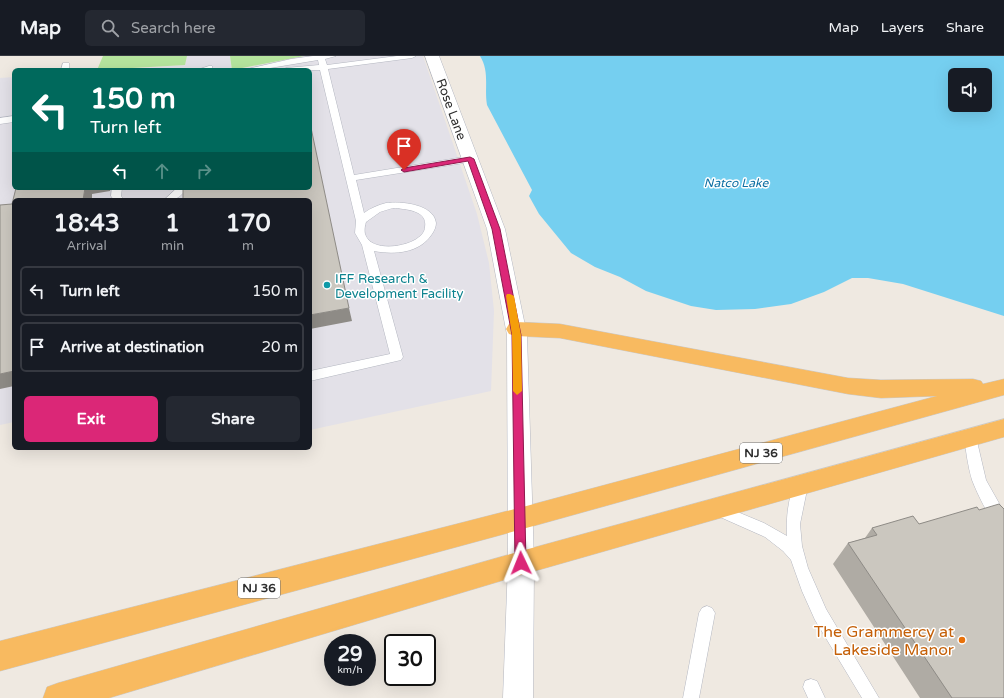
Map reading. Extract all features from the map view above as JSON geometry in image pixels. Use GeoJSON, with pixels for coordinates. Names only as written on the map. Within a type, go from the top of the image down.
{"type":"FeatureCollection","features":[{"type":"Feature","properties":{"kind":"highway"},"geometry":{"type":"LineString","coordinates":[[516,329],[560,331],[848,386],[881,389],[1004,387]]}},
{"type":"Feature","properties":{"kind":"highway","name":"NJ 36"},"geometry":{"type":"LineString","coordinates":[[0,656],[519,519],[1004,387]]}},
{"type":"Feature","properties":{"kind":"highway"},"geometry":{"type":"LineString","coordinates":[[58,698],[521,563],[1004,428]]}},
{"type":"Feature","properties":{"kind":"street","name":"Rose Lane"},"geometry":{"type":"LineString","coordinates":[[432,56],[496,229],[516,329],[521,563],[518,698]]}},
{"type":"Feature","properties":{"kind":"lane"},"geometry":{"type":"LineString","coordinates":[[259,68],[332,56]]}},
{"type":"Feature","properties":{"kind":"lane"},"geometry":{"type":"LineString","coordinates":[[305,68],[353,65],[412,56]]}},
{"type":"Feature","properties":{"kind":"lane"},"geometry":{"type":"LineString","coordinates":[[322,57],[361,221]]}},
{"type":"Feature","properties":{"kind":"lane"},"geometry":{"type":"LineString","coordinates":[[0,121],[12,119]]}},
{"type":"Feature","properties":{"kind":"lane"},"geometry":{"type":"LineString","coordinates":[[351,178],[470,159]]}},
{"type":"Feature","properties":{"kind":"lane"},"geometry":{"type":"LineString","coordinates":[[172,198],[181,190]]}},
{"type":"Feature","properties":{"kind":"lane"},"geometry":{"type":"LineString","coordinates":[[399,205],[420,210],[431,222],[430,230],[426,238],[418,244],[406,248],[382,250],[367,244],[359,235],[358,228],[361,221],[376,209],[399,205]]}},
{"type":"Feature","properties":{"kind":"lane"},"geometry":{"type":"LineString","coordinates":[[312,376],[397,358],[367,244]]}},
{"type":"Feature","properties":{"kind":"lane"},"geometry":{"type":"LineString","coordinates":[[970,438],[979,480],[990,502],[1004,524]]}},
{"type":"Feature","properties":{"kind":"lane"},"geometry":{"type":"LineString","coordinates":[[801,485],[793,524],[797,556],[813,600],[871,698]]}},
{"type":"Feature","properties":{"kind":"lane"},"geometry":{"type":"LineString","coordinates":[[715,509],[763,529],[790,546],[797,556]]}},
{"type":"Feature","properties":{"kind":"lane"},"geometry":{"type":"LineString","coordinates":[[691,698],[707,613]]}},
{"type":"Feature","properties":{"kind":"shaded area"},"geometry":{"type":"Polygon","coordinates":[[[187,56],[230,56],[232,68],[142,68],[185,65],[187,56]]]}},
{"type":"Feature","properties":{"kind":"shaded area"},"geometry":{"type":"Polygon","coordinates":[[[304,56],[423,56],[477,214],[489,263],[494,311],[491,391],[312,430],[312,198],[12,198],[12,422],[0,425],[0,78],[12,77],[12,190],[312,190],[312,68],[246,68],[304,56]]]}},
{"type":"Feature","properties":{"kind":"green space"},"geometry":{"type":"Polygon","coordinates":[[[103,56],[187,56],[185,65],[98,68],[103,56]]]}},
{"type":"Feature","properties":{"kind":"green space"},"geometry":{"type":"Polygon","coordinates":[[[230,56],[304,56],[242,68],[232,68],[230,56]]]}},
{"type":"Feature","properties":{"kind":"water","name":"Natco Lake"},"geometry":{"type":"Polygon","coordinates":[[[480,56],[1004,56],[1004,316],[903,284],[868,278],[852,278],[824,292],[791,304],[755,309],[716,310],[691,306],[646,291],[620,277],[595,267],[571,253],[539,214],[529,196],[532,190],[487,105],[485,68],[480,56]]]}},
{"type":"Feature","properties":{"kind":"building"},"geometry":{"type":"Polygon","coordinates":[[[312,132],[349,308],[312,315],[312,198],[183,198],[183,190],[312,190],[312,132]]]}},
{"type":"Feature","properties":{"kind":"building"},"geometry":{"type":"Polygon","coordinates":[[[16,190],[85,190],[83,198],[14,198],[16,190]]]}},
{"type":"Feature","properties":{"kind":"building"},"geometry":{"type":"Polygon","coordinates":[[[12,204],[12,371],[0,374],[0,205],[12,204]]]}},
{"type":"Feature","properties":{"kind":"building"},"geometry":{"type":"Polygon","coordinates":[[[999,504],[1004,509],[1004,698],[952,698],[848,543],[877,535],[872,528],[913,516],[919,524],[977,507],[979,510],[999,504]]]}},
{"type":"Feature","properties":{"kind":"slow traffic"},"geometry":{"type":"LineString","coordinates":[[510,296],[517,335],[517,391]]}},
{"type":"Feature","properties":{"kind":"place","name":"IFF Research & Development Facility"},"geometry":{"type":"Point","coordinates":[327,285]}},
{"type":"Feature","properties":{"kind":"place","name":"The Grammercy at Lakeside Manor"},"geometry":{"type":"Point","coordinates":[962,640]}},
{"type":"Feature","properties":{"kind":"route"},"geometry":{"type":"LineString","coordinates":[[404,170],[470,159],[496,229],[517,335],[519,519],[521,563]]}}]}
